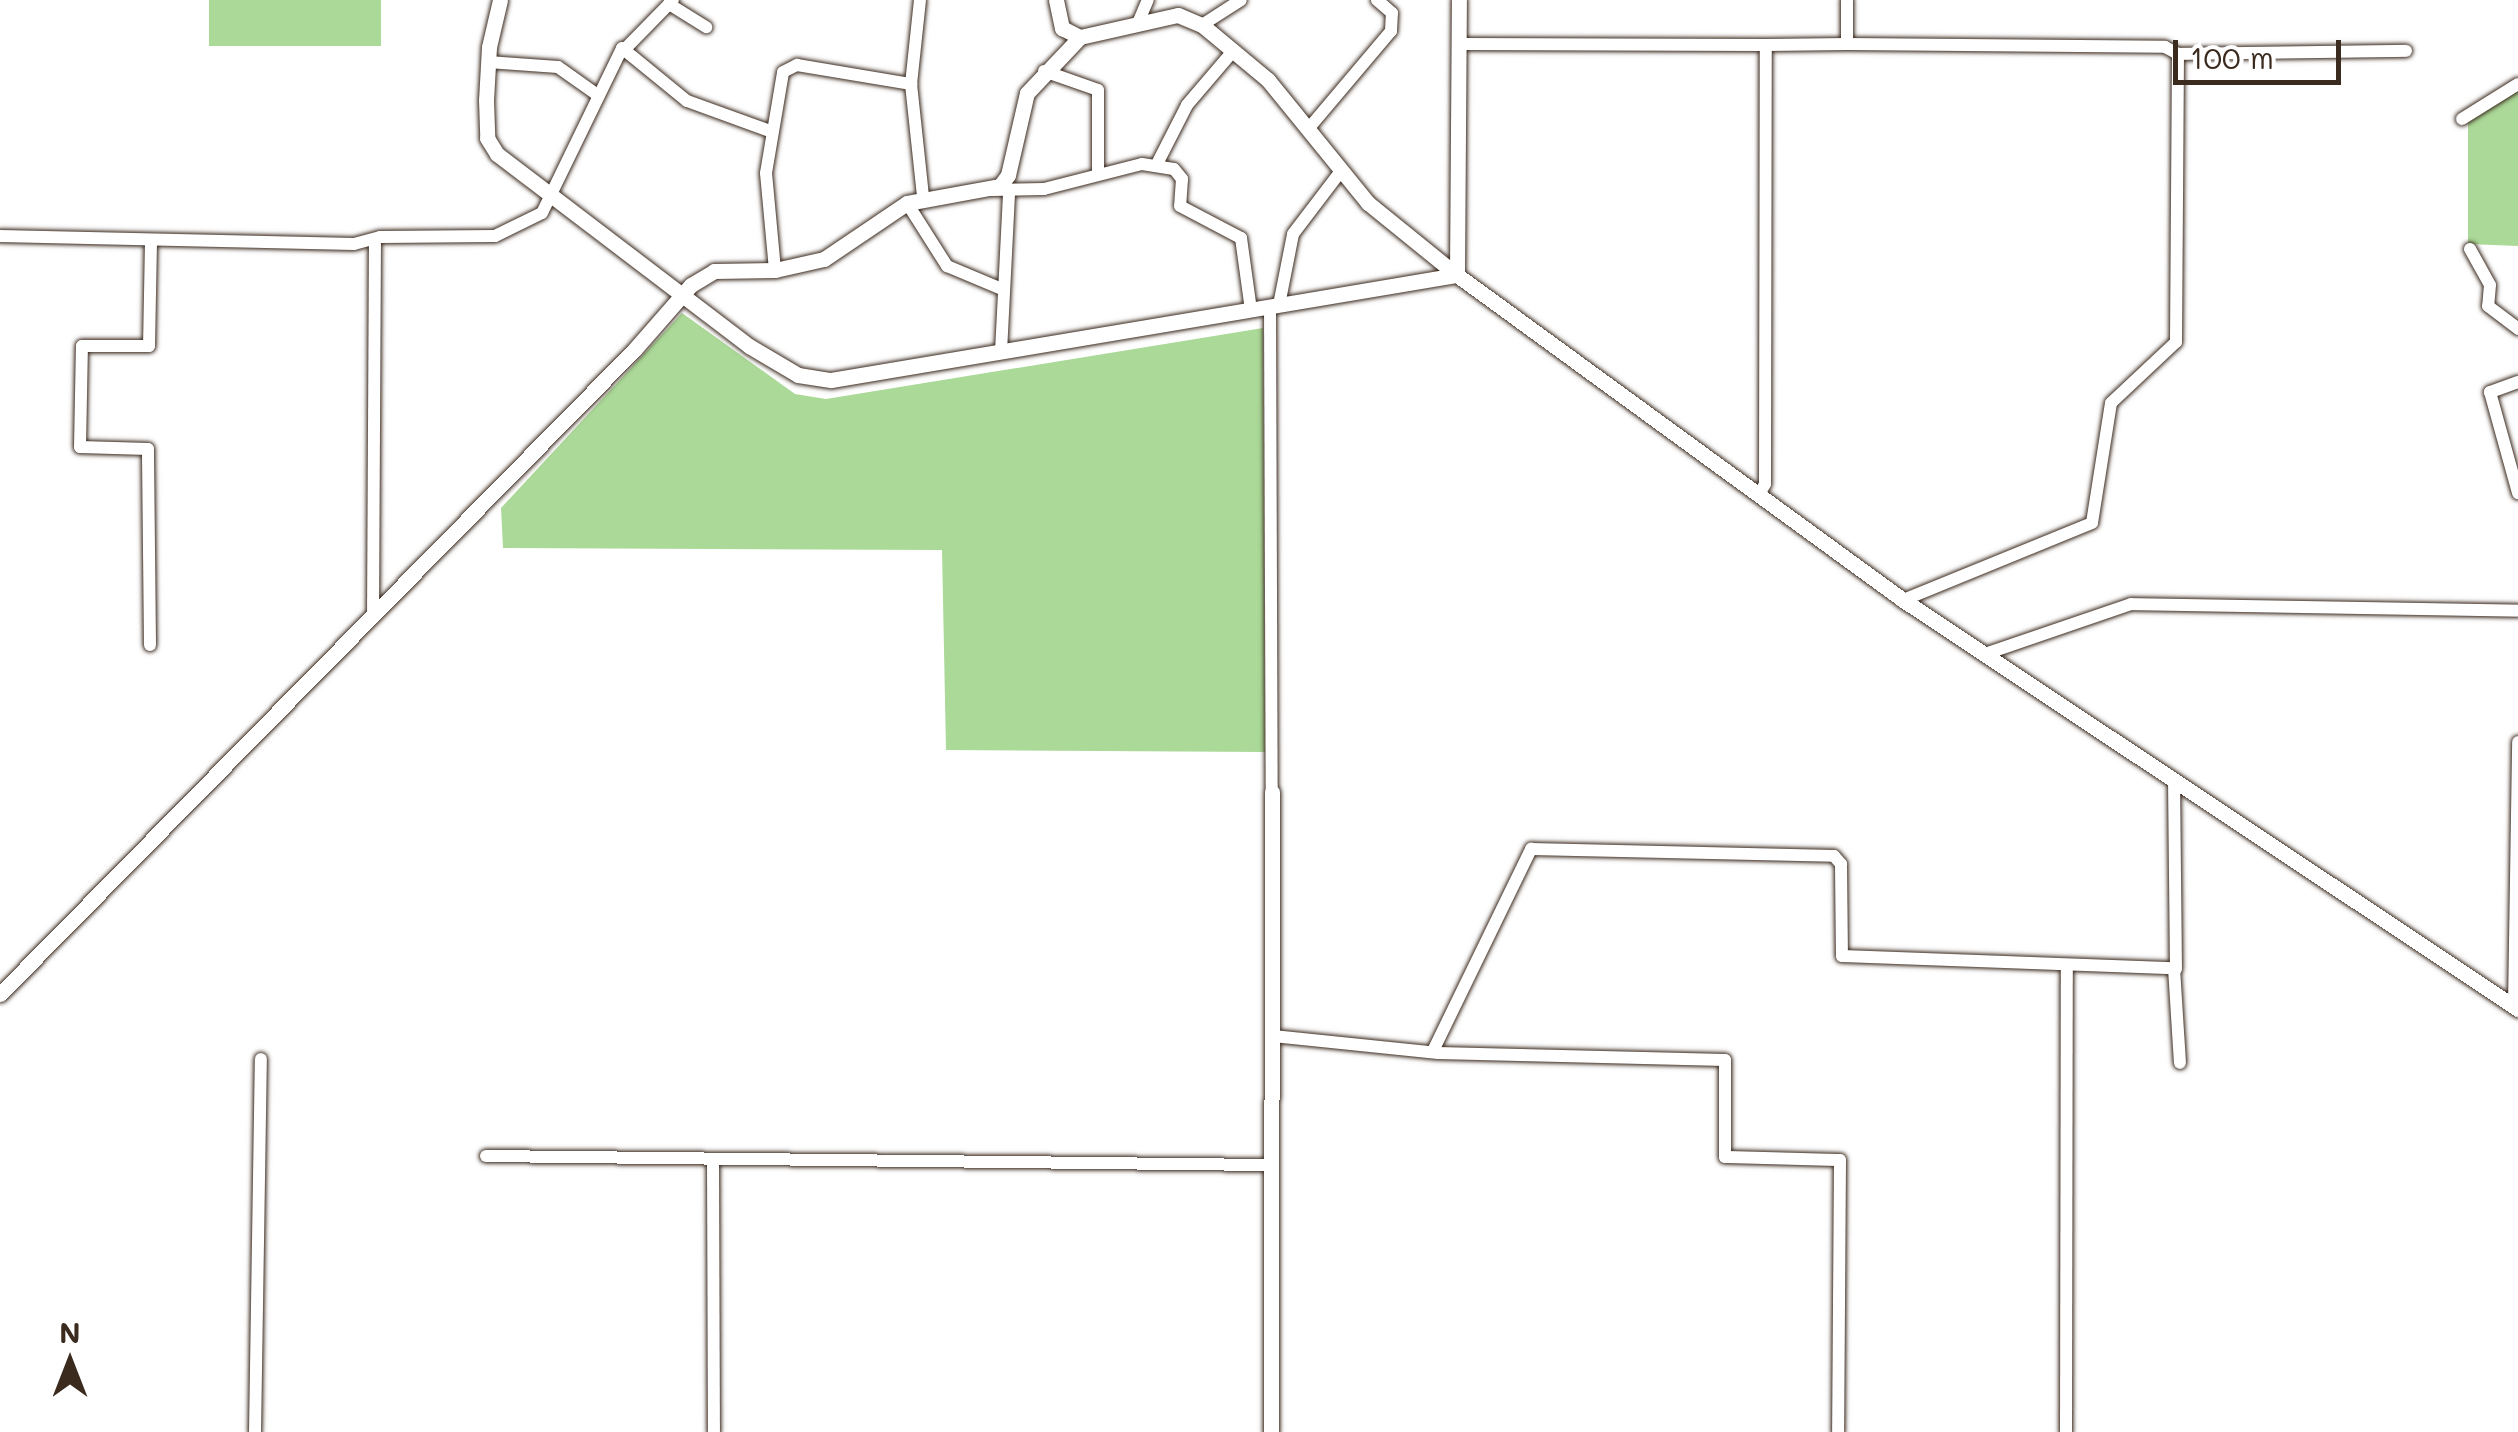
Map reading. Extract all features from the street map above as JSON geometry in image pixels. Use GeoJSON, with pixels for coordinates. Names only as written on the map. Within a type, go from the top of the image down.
{"type":"FeatureCollection","features":[{"type":"Feature","properties":{"kind":"street"},"geometry":{"type":"LineString","coordinates":[[500,0],[488,62],[491,147],[681,297],[780,366],[820,380],[1456,275]]}},
{"type":"Feature","properties":{"kind":"street"},"geometry":{"type":"LineString","coordinates":[[920,0],[911,84],[915,200],[947,266],[1004,290]]}},
{"type":"Feature","properties":{"kind":"street"},"geometry":{"type":"LineString","coordinates":[[1056,0],[1062,28],[1080,37]]}},
{"type":"Feature","properties":{"kind":"street"},"geometry":{"type":"LineString","coordinates":[[1138,23],[1148,0]]}},
{"type":"Feature","properties":{"kind":"street"},"geometry":{"type":"LineString","coordinates":[[1202,24],[1241,0]]}},
{"type":"Feature","properties":{"kind":"street"},"geometry":{"type":"LineString","coordinates":[[1309,128],[1391,31],[1392,13],[1377,0]]}},
{"type":"Feature","properties":{"kind":"street"},"geometry":{"type":"LineString","coordinates":[[1456,275],[1459,0]]}},
{"type":"Feature","properties":{"kind":"street"},"geometry":{"type":"LineString","coordinates":[[1847,44],[1848,0]]}},
{"type":"Feature","properties":{"kind":"street"},"geometry":{"type":"LineString","coordinates":[[0,236],[151,242],[496,236],[542,213],[553,196],[612,58],[671,2],[706,27]]}},
{"type":"Feature","properties":{"kind":"street"},"geometry":{"type":"LineString","coordinates":[[992,190],[1008,175],[1020,108],[1044,72],[1080,37],[1178,15],[1202,24],[1234,50],[1309,128],[1368,203],[1456,275],[1904,600],[2516,1008]]}},
{"type":"Feature","properties":{"kind":"street"},"geometry":{"type":"LineString","coordinates":[[1460,44],[2165,47],[2178,54],[2406,51]]}},
{"type":"Feature","properties":{"kind":"street"},"geometry":{"type":"LineString","coordinates":[[1758,496],[1765,484],[1766,44]]}},
{"type":"Feature","properties":{"kind":"street"},"geometry":{"type":"LineString","coordinates":[[626,48],[687,102],[770,130]]}},
{"type":"Feature","properties":{"kind":"street"},"geometry":{"type":"LineString","coordinates":[[1157,164],[1187,105],[1234,50]]}},
{"type":"Feature","properties":{"kind":"street"},"geometry":{"type":"LineString","coordinates":[[1904,600],[2092,523],[2111,403],[2176,342],[2178,54]]}},
{"type":"Feature","properties":{"kind":"street"},"geometry":{"type":"LineString","coordinates":[[488,62],[558,68],[596,94]]}},
{"type":"Feature","properties":{"kind":"street"},"geometry":{"type":"LineString","coordinates":[[775,270],[766,185],[770,130],[780,80],[792,65],[911,84]]}},
{"type":"Feature","properties":{"kind":"street"},"geometry":{"type":"LineString","coordinates":[[1044,72],[1098,90],[1098,172]]}},
{"type":"Feature","properties":{"kind":"street"},"geometry":{"type":"LineString","coordinates":[[2462,119],[2518,84]]}},
{"type":"Feature","properties":{"kind":"street"},"geometry":{"type":"LineString","coordinates":[[0,994],[373,618],[707,272],[775,270],[824,259],[915,200],[992,190],[1009,192],[1098,172],[1157,164],[1179,173],[1180,206],[1238,234],[1251,310]]}},
{"type":"Feature","properties":{"kind":"street"},"geometry":{"type":"LineString","coordinates":[[1271,1432],[1274,306],[1293,234],[1341,171]]}},
{"type":"Feature","properties":{"kind":"street"},"geometry":{"type":"LineString","coordinates":[[1002,352],[1009,192]]}},
{"type":"Feature","properties":{"kind":"street"},"geometry":{"type":"LineString","coordinates":[[373,618],[375,241]]}},
{"type":"Feature","properties":{"kind":"street"},"geometry":{"type":"LineString","coordinates":[[150,645],[148,449],[80,446],[82,346],[149,346],[151,242]]}},
{"type":"Feature","properties":{"kind":"street"},"geometry":{"type":"LineString","coordinates":[[2470,249],[2490,285],[2488,306],[2518,329]]}},
{"type":"Feature","properties":{"kind":"street"},"geometry":{"type":"LineString","coordinates":[[2518,382],[2490,392],[2518,493]]}},
{"type":"Feature","properties":{"kind":"street"},"geometry":{"type":"LineString","coordinates":[[1988,653],[2131,604],[2518,611]]}},
{"type":"Feature","properties":{"kind":"street"},"geometry":{"type":"LineString","coordinates":[[2516,1008],[2518,742]]}},
{"type":"Feature","properties":{"kind":"street"},"geometry":{"type":"LineString","coordinates":[[2174,779],[2180,1063]]}},
{"type":"Feature","properties":{"kind":"street"},"geometry":{"type":"LineString","coordinates":[[1433,1052],[1532,849],[1834,856],[1841,864],[1842,956],[2176,970]]}},
{"type":"Feature","properties":{"kind":"street"},"geometry":{"type":"LineString","coordinates":[[2066,1432],[2067,968]]}},
{"type":"Feature","properties":{"kind":"street"},"geometry":{"type":"LineString","coordinates":[[1273,1036],[1433,1052],[1724,1060],[1725,1157],[1840,1160],[1838,1432]]}},
{"type":"Feature","properties":{"kind":"street"},"geometry":{"type":"LineString","coordinates":[[255,1432],[261,1059]]}},
{"type":"Feature","properties":{"kind":"street"},"geometry":{"type":"LineString","coordinates":[[486,1156],[1271,1165]]}},
{"type":"Feature","properties":{"kind":"street"},"geometry":{"type":"LineString","coordinates":[[713,1159],[714,1432]]}},
{"type":"Feature","properties":{"kind":"green space"},"geometry":{"type":"Polygon","coordinates":[[[209,0],[381,0],[381,46],[209,46],[209,0]]]}},
{"type":"Feature","properties":{"kind":"green space"},"geometry":{"type":"Polygon","coordinates":[[[2518,89],[2518,246],[2468,244],[2468,122],[2518,89]]]}},
{"type":"Feature","properties":{"kind":"green space"},"geometry":{"type":"Polygon","coordinates":[[[682,313],[795,394],[826,399],[1263,328],[1265,752],[946,750],[942,550],[503,548],[501,508],[682,313]]]}}]}
